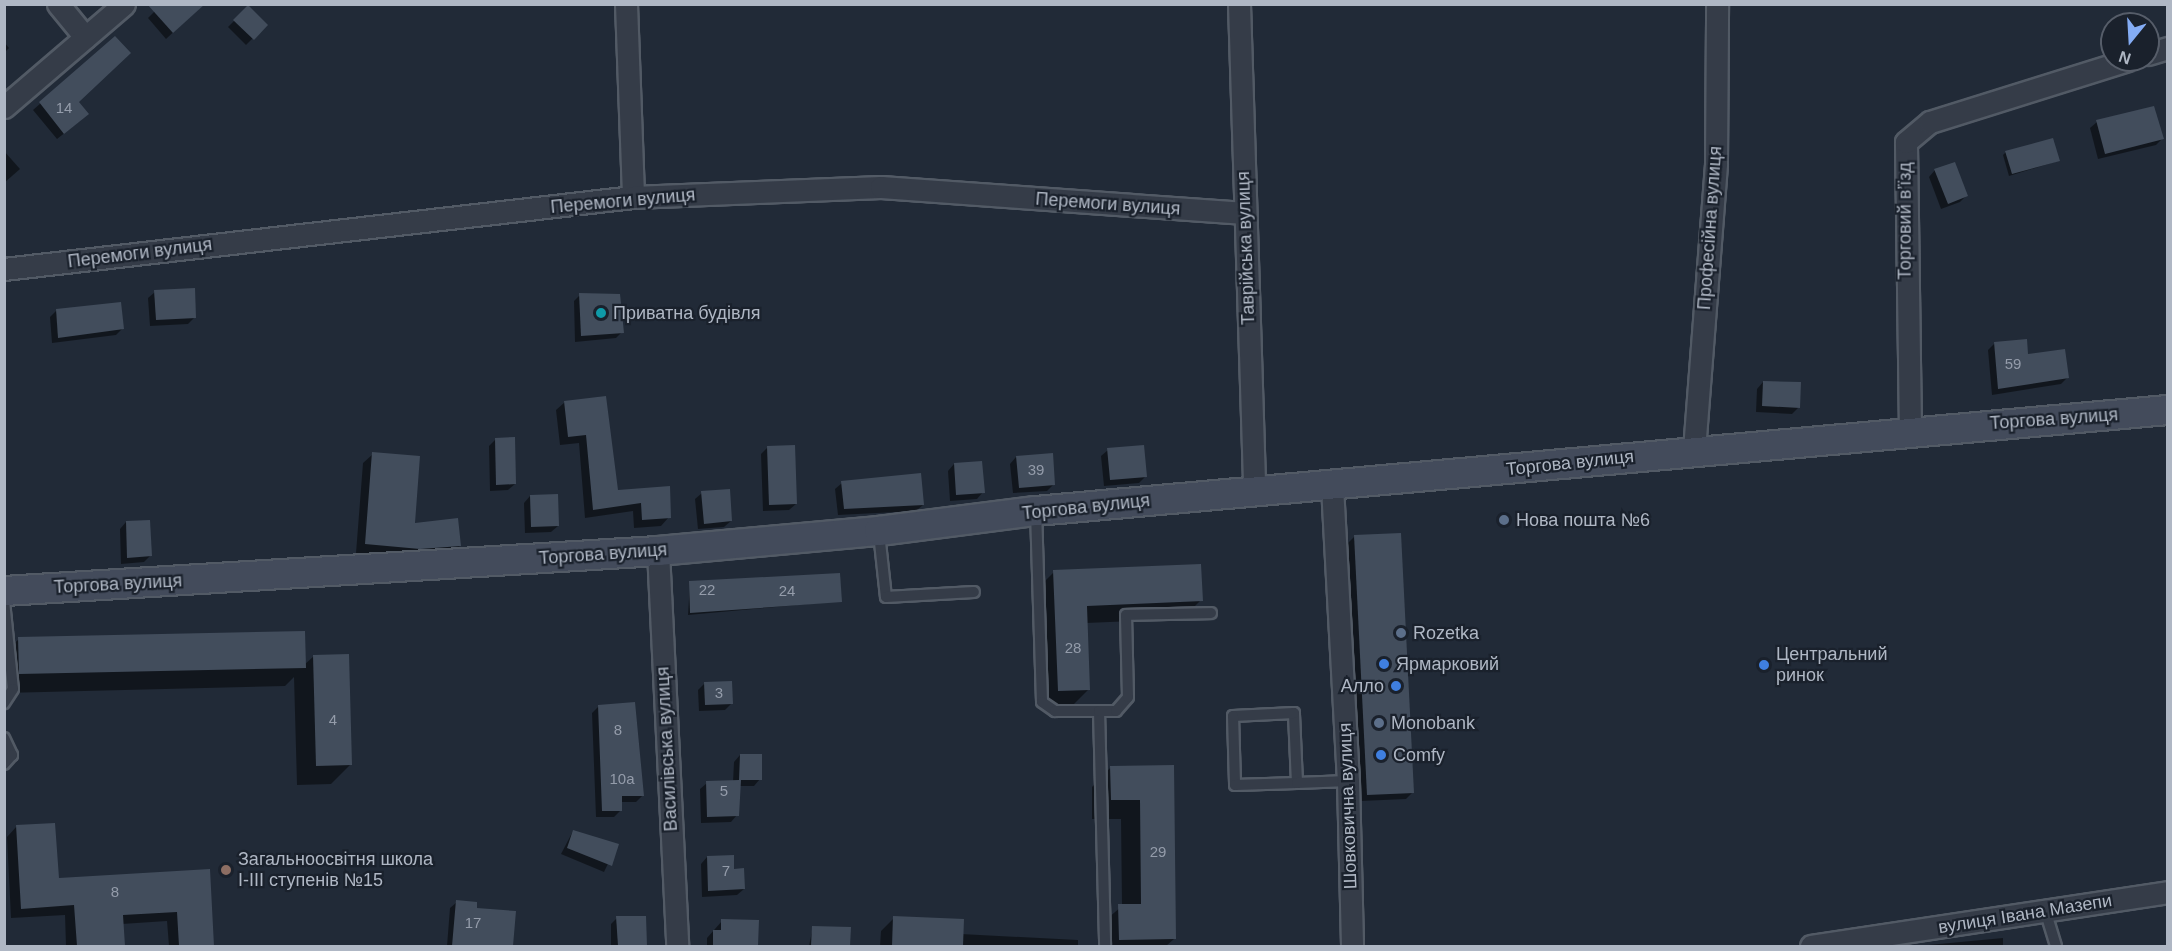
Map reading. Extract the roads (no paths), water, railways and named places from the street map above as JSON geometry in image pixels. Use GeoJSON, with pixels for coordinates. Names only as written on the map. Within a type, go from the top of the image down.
{"type":"FeatureCollection","features":[{"type":"Feature","properties":{"kind":"street"},"geometry":{"type":"LineString","coordinates":[[58,4],[85,37]]}},
{"type":"Feature","properties":{"kind":"street"},"geometry":{"type":"LineString","coordinates":[[4,107],[124,4]]}},
{"type":"Feature","properties":{"kind":"street"},"geometry":{"type":"LineString","coordinates":[[626,4],[633,197]]}},
{"type":"Feature","properties":{"kind":"street","name":"Таврійська вулиця"},"geometry":{"type":"LineString","coordinates":[[1239,4],[1254,491]]}},
{"type":"Feature","properties":{"kind":"street","name":"Професійна вулиця"},"geometry":{"type":"LineString","coordinates":[[1694,450],[1716,163],[1717,4]]}},
{"type":"Feature","properties":{"kind":"street","name":"Торговий в’їзд"},"geometry":{"type":"LineString","coordinates":[[1910,431],[1906,142],[1930,122],[2100,69]]}},
{"type":"Feature","properties":{"kind":"street","name":"Перемоги вулиця"},"geometry":{"type":"LineString","coordinates":[[4,269],[633,197],[881,187],[1245,213]]}},
{"type":"Feature","properties":{"kind":"street","name":"Торгова вулиця"},"geometry":{"type":"LineString","coordinates":[[4,591],[658,551],[879,531],[1036,511],[1332,486],[1694,450],[2168,410]]}},
{"type":"Feature","properties":{"kind":"street","name":"Шовковична вулиця"},"geometry":{"type":"LineString","coordinates":[[1332,486],[1348,781],[1352,946]]}},
{"type":"Feature","properties":{"kind":"street","name":"Василівська вулиця"},"geometry":{"type":"LineString","coordinates":[[658,551],[676,946]]}},
{"type":"Feature","properties":{"kind":"street","name":"вулиця Івана Мазепи"},"geometry":{"type":"LineString","coordinates":[[1811,946],[2168,892]]}},
{"type":"Feature","properties":{"kind":"lane"},"geometry":{"type":"LineString","coordinates":[[1036,511],[1042,702],[1055,711],[1116,711],[1128,697],[1126,615],[1211,613]]}},
{"type":"Feature","properties":{"kind":"lane"},"geometry":{"type":"LineString","coordinates":[[879,531],[886,597],[974,592]]}},
{"type":"Feature","properties":{"kind":"lane"},"geometry":{"type":"LineString","coordinates":[[4,601],[13,689],[4,703]]}},
{"type":"Feature","properties":{"kind":"lane"},"geometry":{"type":"LineString","coordinates":[[1099,711],[1105,946]]}},
{"type":"Feature","properties":{"kind":"lane"},"geometry":{"type":"LineString","coordinates":[[1297,783],[1294,713],[1233,716],[1235,785],[1297,783],[1348,781]]}},
{"type":"Feature","properties":{"kind":"lane"},"geometry":{"type":"LineString","coordinates":[[4,738],[12,755],[4,764]]}},
{"type":"Feature","properties":{"kind":"lane"},"geometry":{"type":"LineString","coordinates":[[2045,910],[2056,946]]}},
{"type":"Feature","properties":{"kind":"place","name":"Приватна будівля"},"geometry":{"type":"Point","coordinates":[601,313]}},
{"type":"Feature","properties":{"kind":"place","name":"Нова пошта №6"},"geometry":{"type":"Point","coordinates":[1504,520]}},
{"type":"Feature","properties":{"kind":"place","name":"Rozetka"},"geometry":{"type":"Point","coordinates":[1401,633]}},
{"type":"Feature","properties":{"kind":"place","name":"Ярмарковий"},"geometry":{"type":"Point","coordinates":[1384,664]}},
{"type":"Feature","properties":{"kind":"place","name":"Центральний ринок"},"geometry":{"type":"Point","coordinates":[1764,665]}},
{"type":"Feature","properties":{"kind":"place","name":"Алло"},"geometry":{"type":"Point","coordinates":[1396,686]}},
{"type":"Feature","properties":{"kind":"place","name":"Monobank"},"geometry":{"type":"Point","coordinates":[1379,723]}},
{"type":"Feature","properties":{"kind":"place","name":"Comfy"},"geometry":{"type":"Point","coordinates":[1381,755]}},
{"type":"Feature","properties":{"kind":"place","name":"Загальноосвітня школа І-ІІІ ступенів №15"},"geometry":{"type":"Point","coordinates":[226,870]}}]}
